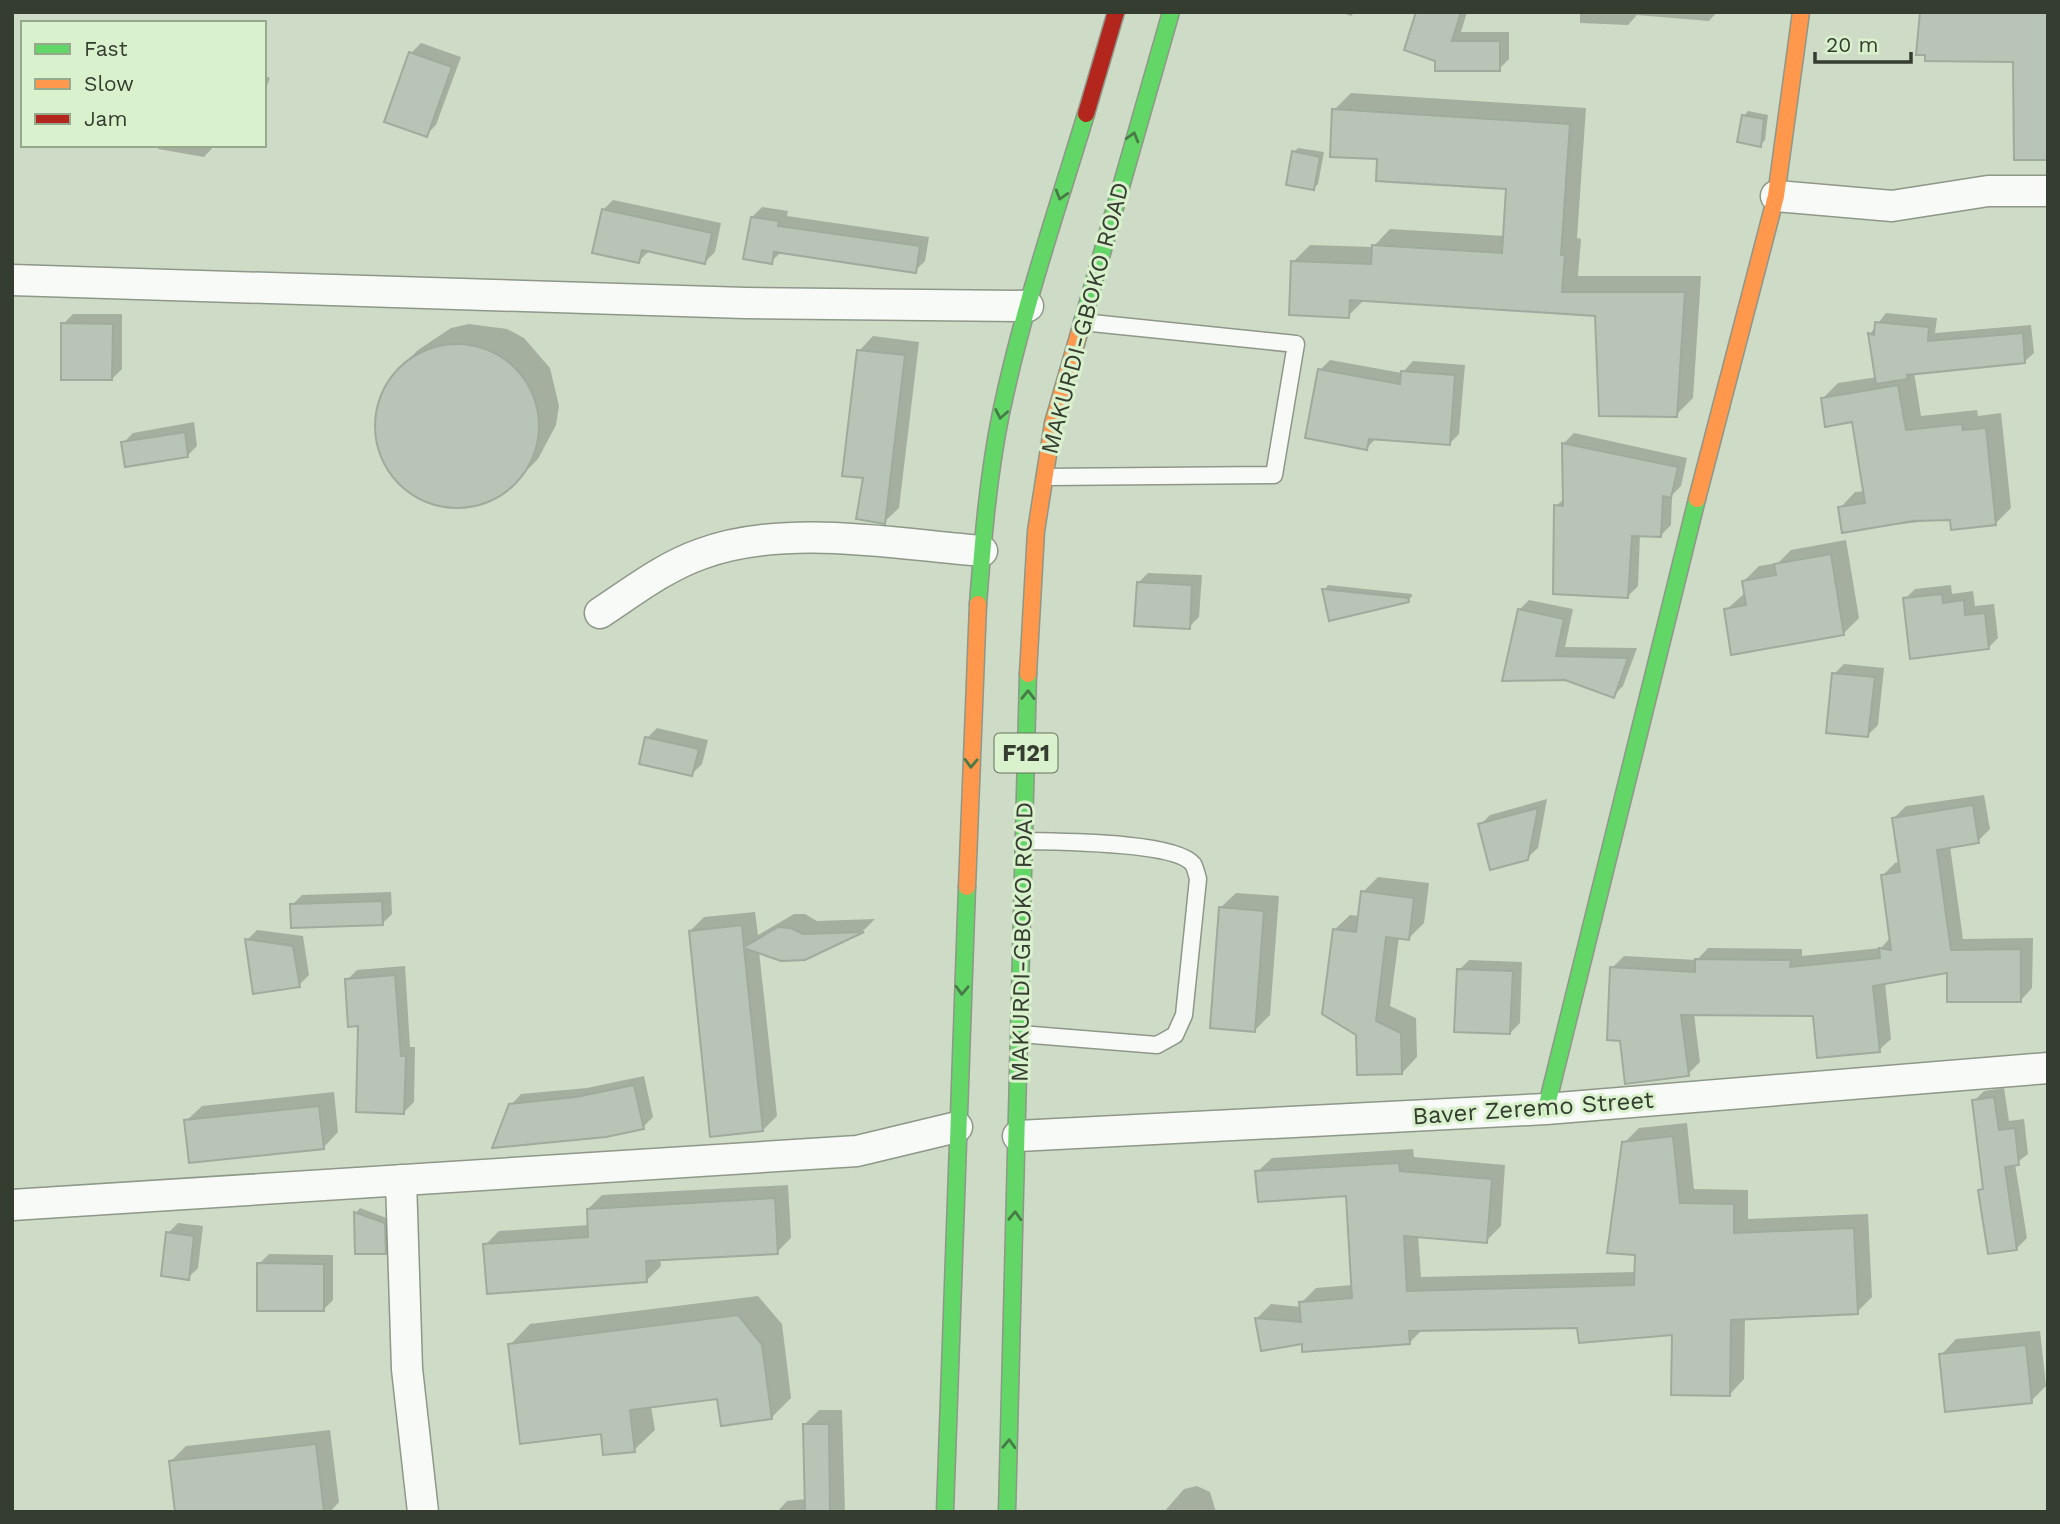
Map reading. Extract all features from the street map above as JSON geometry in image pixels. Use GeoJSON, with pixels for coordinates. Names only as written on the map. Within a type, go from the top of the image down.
{"type":"FeatureCollection","features":[{"type":"Feature","properties":{"kind":"main road","name":"F121"},"geometry":{"type":"LineString","coordinates":[[945,1512],[957,1127],[982,551],[992,520],[1001,413],[1028,306],[1116,12]]}},
{"type":"Feature","properties":{"kind":"main road","name":"MAKURDI-GBOKO ROAD"},"geometry":{"type":"LineString","coordinates":[[1006,1512],[1018,1136],[1030,530],[1044,477],[1053,423],[1080,322],[1171,12]]}},
{"type":"Feature","properties":{"kind":"main road"},"geometry":{"type":"LineString","coordinates":[[1546,1109],[1646,697],[1776,196],[1801,12]]}},
{"type":"Feature","properties":{"kind":"street"},"geometry":{"type":"LineString","coordinates":[[1776,196],[1892,206],[1988,191],[2048,191]]}},
{"type":"Feature","properties":{"kind":"street"},"geometry":{"type":"LineString","coordinates":[[12,280],[732,303],[1028,306]]}},
{"type":"Feature","properties":{"kind":"street"},"geometry":{"type":"LineString","coordinates":[[600,613],[672,566],[703,553],[733,545],[811,538],[982,551]]}},
{"type":"Feature","properties":{"kind":"street","name":"Baver Zeremo Street"},"geometry":{"type":"LineString","coordinates":[[1018,1136],[1546,1109],[2048,1068]]}},
{"type":"Feature","properties":{"kind":"street"},"geometry":{"type":"LineString","coordinates":[[12,1205],[857,1151],[957,1127]]}},
{"type":"Feature","properties":{"kind":"street"},"geometry":{"type":"LineString","coordinates":[[401,1180],[407,1369],[423,1512]]}},
{"type":"Feature","properties":{"kind":"lane"},"geometry":{"type":"LineString","coordinates":[[1044,477],[1274,475],[1296,344],[1080,322]]}},
{"type":"Feature","properties":{"kind":"lane"},"geometry":{"type":"LineString","coordinates":[[1020,1034],[1157,1045],[1175,1035],[1184,1015],[1198,879],[1193,864],[1182,857],[1112,843],[1024,841]]}},
{"type":"Feature","properties":{"kind":"building"},"geometry":{"type":"Polygon","coordinates":[[[1416,12],[1461,12],[1452,41],[1500,41],[1500,71],[1435,71],[1435,61],[1404,50],[1416,12]]]}},
{"type":"Feature","properties":{"kind":"building"},"geometry":{"type":"Polygon","coordinates":[[[1920,12],[2048,12],[2048,160],[2014,160],[2013,62],[1925,61],[1925,55],[1916,55],[1920,12]]]}},
{"type":"Feature","properties":{"kind":"building"},"geometry":{"type":"Polygon","coordinates":[[[409,52],[452,67],[427,137],[384,122],[409,52]]]}},
{"type":"Feature","properties":{"kind":"building"},"geometry":{"type":"Polygon","coordinates":[[[1332,109],[1570,124],[1561,255],[1565,255],[1562,292],[1685,292],[1677,417],[1599,416],[1595,316],[1350,300],[1349,318],[1289,315],[1291,261],[1371,264],[1372,245],[1502,253],[1506,189],[1376,181],[1377,159],[1330,157],[1332,109]]]}},
{"type":"Feature","properties":{"kind":"building"},"geometry":{"type":"Polygon","coordinates":[[[1742,115],[1764,119],[1761,147],[1737,142],[1742,115]]]}},
{"type":"Feature","properties":{"kind":"building"},"geometry":{"type":"Polygon","coordinates":[[[1292,151],[1320,157],[1314,190],[1286,185],[1292,151]]]}},
{"type":"Feature","properties":{"kind":"building"},"geometry":{"type":"Polygon","coordinates":[[[602,209],[712,233],[705,264],[642,250],[639,263],[592,253],[602,209]]]}},
{"type":"Feature","properties":{"kind":"building"},"geometry":{"type":"Polygon","coordinates":[[[751,217],[779,221],[778,226],[920,246],[916,273],[774,252],[772,264],[743,259],[751,217]]]}},
{"type":"Feature","properties":{"kind":"building"},"geometry":{"type":"Polygon","coordinates":[[[1875,322],[1929,327],[1928,341],[2023,333],[2025,363],[1907,375],[1908,379],[1876,384],[1868,333],[1874,335],[1875,322]]]}},
{"type":"Feature","properties":{"kind":"building"},"geometry":{"type":"Polygon","coordinates":[[[61,323],[113,324],[112,380],[61,380],[61,323]]]}},
{"type":"Feature","properties":{"kind":"building"},"geometry":{"type":"Polygon","coordinates":[[[457,344],[488,350],[515,368],[533,395],[539,426],[533,457],[515,484],[488,502],[457,508],[426,502],[399,484],[381,457],[375,426],[381,395],[399,368],[426,350],[457,344]]]}},
{"type":"Feature","properties":{"kind":"building"},"geometry":{"type":"Polygon","coordinates":[[[857,350],[905,355],[885,524],[856,519],[863,478],[842,476],[857,350]]]}},
{"type":"Feature","properties":{"kind":"building"},"geometry":{"type":"Polygon","coordinates":[[[1318,369],[1400,384],[1401,371],[1455,375],[1450,445],[1369,439],[1367,450],[1305,438],[1318,369]]]}},
{"type":"Feature","properties":{"kind":"building"},"geometry":{"type":"Polygon","coordinates":[[[1898,385],[1906,430],[1962,424],[1963,430],[1986,428],[1996,525],[1951,530],[1950,520],[1913,521],[1842,533],[1838,507],[1865,503],[1852,422],[1825,427],[1821,398],[1898,385]]]}},
{"type":"Feature","properties":{"kind":"building"},"geometry":{"type":"Polygon","coordinates":[[[185,432],[188,457],[125,467],[121,442],[185,432]]]}},
{"type":"Feature","properties":{"kind":"building"},"geometry":{"type":"Polygon","coordinates":[[[1562,443],[1678,467],[1671,498],[1663,496],[1661,537],[1632,536],[1628,598],[1553,594],[1554,505],[1563,506],[1562,443]]]}},
{"type":"Feature","properties":{"kind":"building"},"geometry":{"type":"Polygon","coordinates":[[[1831,554],[1844,635],[1731,655],[1724,609],[1746,605],[1742,581],[1776,575],[1774,564],[1831,554]]]}},
{"type":"Feature","properties":{"kind":"building"},"geometry":{"type":"Polygon","coordinates":[[[1137,582],[1192,585],[1190,629],[1134,626],[1137,582]]]}},
{"type":"Feature","properties":{"kind":"building"},"geometry":{"type":"Polygon","coordinates":[[[1322,589],[1408,598],[1409,602],[1329,621],[1322,589]]]}},
{"type":"Feature","properties":{"kind":"building"},"geometry":{"type":"Polygon","coordinates":[[[1942,594],[1943,603],[1964,600],[1965,615],[1985,613],[1989,649],[1910,659],[1903,598],[1942,594]]]}},
{"type":"Feature","properties":{"kind":"building"},"geometry":{"type":"Polygon","coordinates":[[[1518,609],[1564,619],[1556,656],[1628,658],[1614,698],[1565,680],[1502,681],[1518,609]]]}},
{"type":"Feature","properties":{"kind":"building"},"geometry":{"type":"Polygon","coordinates":[[[1832,673],[1875,677],[1868,737],[1826,733],[1832,673]]]}},
{"type":"Feature","properties":{"kind":"building"},"geometry":{"type":"Polygon","coordinates":[[[645,737],[699,749],[692,776],[639,764],[645,737]]]}},
{"type":"Feature","properties":{"kind":"building"},"geometry":{"type":"Polygon","coordinates":[[[1973,805],[1979,843],[1937,850],[1951,950],[2021,949],[2021,1002],[1947,1002],[1947,973],[1873,986],[1880,1052],[1817,1058],[1813,1016],[1681,1015],[1689,1076],[1625,1084],[1620,1041],[1607,1040],[1610,967],[1695,972],[1695,959],[1791,960],[1790,967],[1880,958],[1879,948],[1891,950],[1881,875],[1900,872],[1892,818],[1973,805]]]}},
{"type":"Feature","properties":{"kind":"building"},"geometry":{"type":"Polygon","coordinates":[[[1538,808],[1528,860],[1490,870],[1478,824],[1538,808]]]}},
{"type":"Feature","properties":{"kind":"building"},"geometry":{"type":"Polygon","coordinates":[[[1361,891],[1414,898],[1409,940],[1386,937],[1376,1021],[1401,1033],[1402,1074],[1357,1075],[1356,1035],[1322,1014],[1333,929],[1356,932],[1361,891]]]}},
{"type":"Feature","properties":{"kind":"building"},"geometry":{"type":"Polygon","coordinates":[[[382,901],[383,925],[291,928],[290,904],[382,901]]]}},
{"type":"Feature","properties":{"kind":"building"},"geometry":{"type":"Polygon","coordinates":[[[1219,907],[1264,911],[1255,1032],[1210,1028],[1219,907]]]}},
{"type":"Feature","properties":{"kind":"building"},"geometry":{"type":"Polygon","coordinates":[[[742,925],[744,947],[778,927],[791,928],[803,934],[864,932],[805,960],[781,961],[744,948],[763,1131],[710,1137],[689,931],[742,925]]]}},
{"type":"Feature","properties":{"kind":"building"},"geometry":{"type":"Polygon","coordinates":[[[245,939],[293,946],[300,987],[253,994],[245,939]]]}},
{"type":"Feature","properties":{"kind":"building"},"geometry":{"type":"Polygon","coordinates":[[[1457,969],[1513,971],[1510,1034],[1454,1032],[1457,969]]]}},
{"type":"Feature","properties":{"kind":"building"},"geometry":{"type":"Polygon","coordinates":[[[395,975],[401,1056],[406,1056],[404,1114],[356,1112],[358,1026],[348,1027],[345,979],[395,975]]]}},
{"type":"Feature","properties":{"kind":"building"},"geometry":{"type":"Polygon","coordinates":[[[634,1085],[644,1129],[606,1137],[492,1148],[509,1104],[576,1097],[634,1085]]]}},
{"type":"Feature","properties":{"kind":"building"},"geometry":{"type":"Polygon","coordinates":[[[1994,1097],[1999,1130],[2015,1128],[2019,1165],[2005,1167],[2017,1250],[1988,1254],[1978,1190],[1983,1189],[1972,1100],[1994,1097]]]}},
{"type":"Feature","properties":{"kind":"building"},"geometry":{"type":"Polygon","coordinates":[[[319,1106],[324,1149],[189,1163],[184,1120],[319,1106]]]}},
{"type":"Feature","properties":{"kind":"building"},"geometry":{"type":"Polygon","coordinates":[[[1673,1136],[1680,1203],[1734,1204],[1734,1233],[1854,1228],[1858,1314],[1731,1320],[1730,1396],[1671,1395],[1672,1335],[1579,1343],[1577,1328],[1409,1331],[1410,1344],[1302,1352],[1302,1344],[1261,1351],[1255,1318],[1301,1322],[1299,1302],[1352,1298],[1346,1196],[1258,1202],[1255,1171],[1399,1163],[1400,1171],[1492,1179],[1487,1243],[1404,1236],[1407,1291],[1634,1285],[1635,1255],[1607,1253],[1622,1142],[1673,1136]]]}},
{"type":"Feature","properties":{"kind":"building"},"geometry":{"type":"Polygon","coordinates":[[[775,1198],[778,1254],[646,1261],[647,1282],[487,1294],[483,1244],[588,1237],[587,1209],[775,1198]]]}},
{"type":"Feature","properties":{"kind":"building"},"geometry":{"type":"Polygon","coordinates":[[[354,1212],[385,1223],[386,1254],[355,1254],[354,1212]]]}},
{"type":"Feature","properties":{"kind":"building"},"geometry":{"type":"Polygon","coordinates":[[[166,1232],[194,1236],[189,1280],[161,1276],[166,1232]]]}},
{"type":"Feature","properties":{"kind":"building"},"geometry":{"type":"Polygon","coordinates":[[[257,1263],[324,1264],[324,1311],[257,1311],[257,1263]]]}},
{"type":"Feature","properties":{"kind":"building"},"geometry":{"type":"Polygon","coordinates":[[[738,1315],[762,1345],[772,1419],[721,1426],[717,1399],[630,1410],[635,1452],[603,1455],[601,1434],[520,1444],[508,1344],[738,1315]]]}},
{"type":"Feature","properties":{"kind":"building"},"geometry":{"type":"Polygon","coordinates":[[[2026,1345],[2032,1403],[1945,1412],[1939,1354],[2026,1345]]]}},
{"type":"Feature","properties":{"kind":"building"},"geometry":{"type":"Polygon","coordinates":[[[803,1424],[829,1424],[830,1512],[805,1512],[803,1424]]]}},
{"type":"Feature","properties":{"kind":"building"},"geometry":{"type":"Polygon","coordinates":[[[316,1444],[324,1512],[175,1512],[169,1461],[316,1444]]]}},
{"type":"Feature","properties":{"kind":"traffic: fast"},"geometry":{"type":"LineString","coordinates":[[1080,330],[1171,12]]}},
{"type":"Feature","properties":{"kind":"traffic: fast"},"geometry":{"type":"LineString","coordinates":[[978,604],[989,484],[1009,375],[1086,114]]}},
{"type":"Feature","properties":{"kind":"traffic: fast"},"geometry":{"type":"LineString","coordinates":[[1546,1109],[1697,499]]}},
{"type":"Feature","properties":{"kind":"traffic: fast"},"geometry":{"type":"LineString","coordinates":[[1007,1512],[1028,674]]}},
{"type":"Feature","properties":{"kind":"traffic: fast"},"geometry":{"type":"LineString","coordinates":[[945,1512],[967,887]]}},
{"type":"Feature","properties":{"kind":"traffic: slow"},"geometry":{"type":"LineString","coordinates":[[1697,499],[1776,196],[1801,12]]}},
{"type":"Feature","properties":{"kind":"traffic: slow"},"geometry":{"type":"LineString","coordinates":[[1028,674],[1036,531],[1053,423],[1080,330]]}},
{"type":"Feature","properties":{"kind":"traffic: slow"},"geometry":{"type":"LineString","coordinates":[[967,887],[978,604]]}},
{"type":"Feature","properties":{"kind":"traffic: jam"},"geometry":{"type":"LineString","coordinates":[[1086,114],[1116,12]]}}]}
